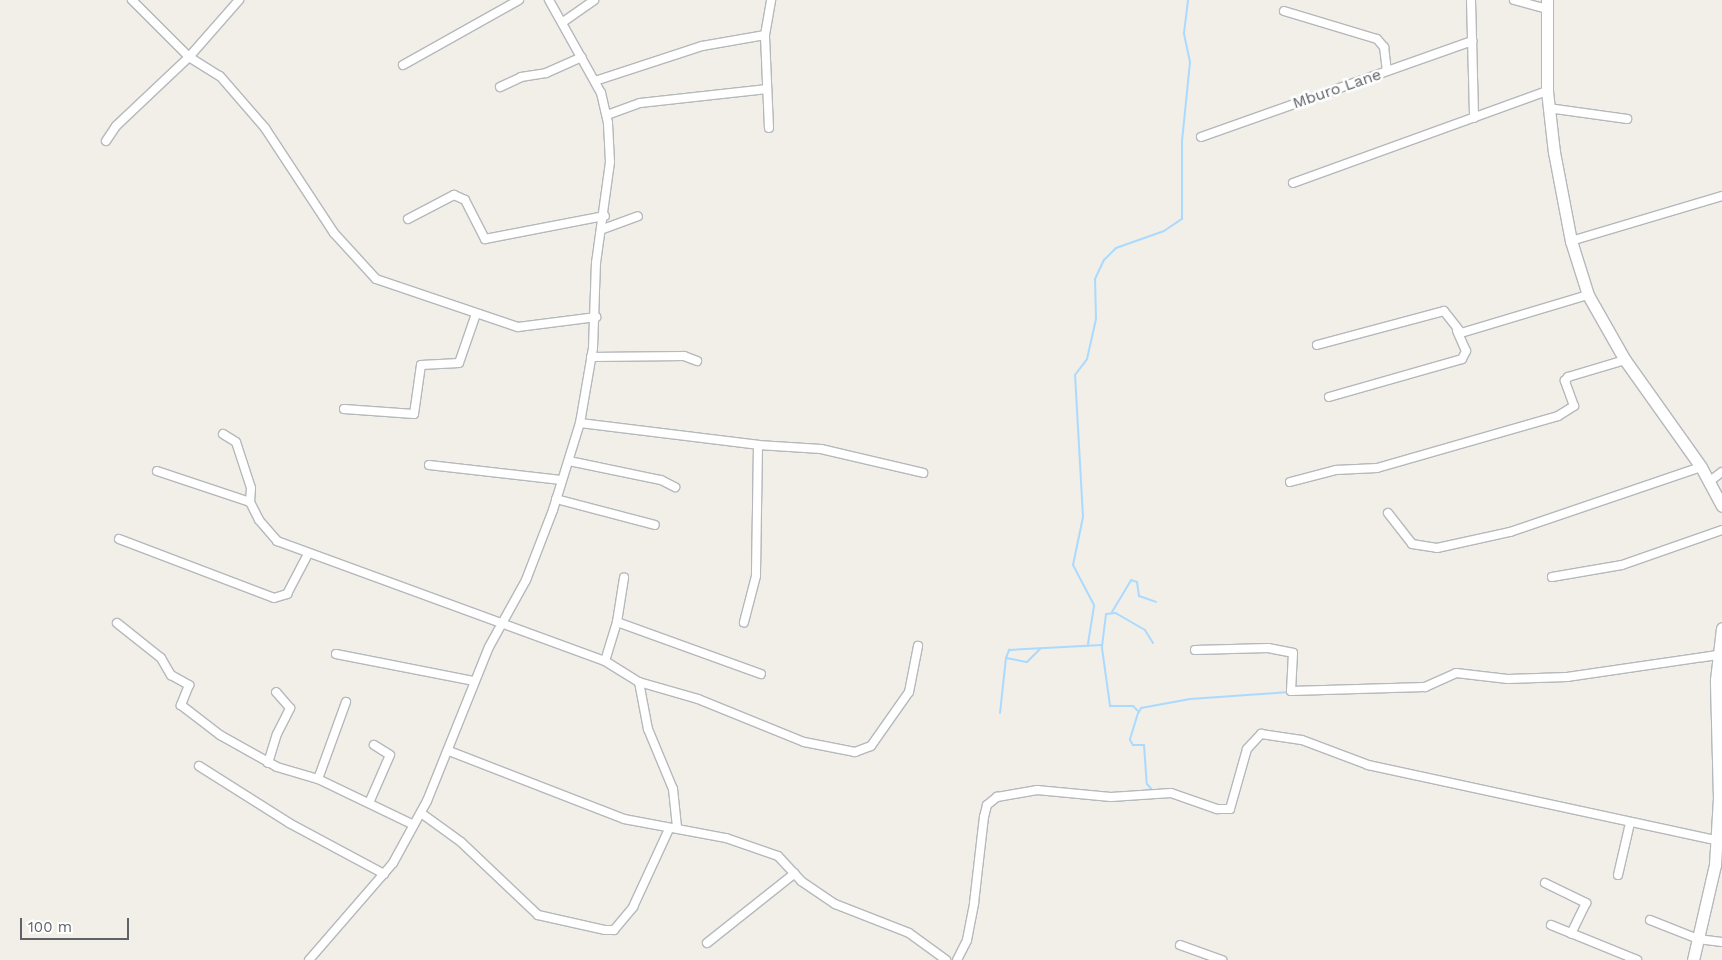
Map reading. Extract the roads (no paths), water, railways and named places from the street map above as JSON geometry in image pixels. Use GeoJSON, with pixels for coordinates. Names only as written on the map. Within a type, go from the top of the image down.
{"type":"FeatureCollection","features":[{"type":"Feature","properties":{"kind":"street"},"geometry":{"type":"LineString","coordinates":[[132,0],[189,57],[220,76],[265,128],[334,233],[376,280],[476,314],[528,328],[596,317]]}},
{"type":"Feature","properties":{"kind":"street"},"geometry":{"type":"LineString","coordinates":[[106,141],[116,126],[189,57],[239,0]]}},
{"type":"Feature","properties":{"kind":"street"},"geometry":{"type":"LineString","coordinates":[[404,65],[519,0]]}},
{"type":"Feature","properties":{"kind":"street"},"geometry":{"type":"LineString","coordinates":[[309,960],[384,874],[421,813],[449,751],[474,681],[502,623],[526,580],[556,499],[580,423],[596,317],[596,262],[605,216],[610,162],[607,115],[595,81],[549,0]]}},
{"type":"Feature","properties":{"kind":"street"},"geometry":{"type":"LineString","coordinates":[[563,22],[594,0]]}},
{"type":"Feature","properties":{"kind":"street"},"geometry":{"type":"LineString","coordinates":[[768,128],[765,35],[771,0]]}},
{"type":"Feature","properties":{"kind":"street"},"geometry":{"type":"LineString","coordinates":[[1471,0],[1474,118]]}},
{"type":"Feature","properties":{"kind":"street"},"geometry":{"type":"LineString","coordinates":[[1514,0],[1547,5],[1548,108],[1571,241],[1588,295],[1625,360],[1701,468],[1722,506]]}},
{"type":"Feature","properties":{"kind":"street"},"geometry":{"type":"LineString","coordinates":[[1284,11],[1377,39],[1384,47],[1387,71]]}},
{"type":"Feature","properties":{"kind":"street"},"geometry":{"type":"LineString","coordinates":[[595,81],[702,46],[765,35]]}},
{"type":"Feature","properties":{"kind":"street","name":"Mburo Lane"},"geometry":{"type":"LineString","coordinates":[[1201,137],[1472,41]]}},
{"type":"Feature","properties":{"kind":"street"},"geometry":{"type":"LineString","coordinates":[[500,86],[520,77],[546,73],[582,57]]}},
{"type":"Feature","properties":{"kind":"street"},"geometry":{"type":"LineString","coordinates":[[607,115],[640,103],[767,89]]}},
{"type":"Feature","properties":{"kind":"street"},"geometry":{"type":"LineString","coordinates":[[1293,183],[1547,91]]}},
{"type":"Feature","properties":{"kind":"street"},"geometry":{"type":"LineString","coordinates":[[1548,108],[1627,119]]}},
{"type":"Feature","properties":{"kind":"street"},"geometry":{"type":"LineString","coordinates":[[408,219],[454,195],[464,200],[485,239],[605,216]]}},
{"type":"Feature","properties":{"kind":"street"},"geometry":{"type":"LineString","coordinates":[[1571,241],[1722,196]]}},
{"type":"Feature","properties":{"kind":"street"},"geometry":{"type":"LineString","coordinates":[[603,229],[638,216]]}},
{"type":"Feature","properties":{"kind":"street"},"geometry":{"type":"LineString","coordinates":[[1457,331],[1468,332],[1588,295]]}},
{"type":"Feature","properties":{"kind":"street"},"geometry":{"type":"LineString","coordinates":[[1317,345],[1441,311],[1448,314],[1466,351],[1462,359],[1328,397]]}},
{"type":"Feature","properties":{"kind":"street"},"geometry":{"type":"LineString","coordinates":[[344,409],[414,414],[421,365],[459,363],[476,314]]}},
{"type":"Feature","properties":{"kind":"street"},"geometry":{"type":"LineString","coordinates":[[591,356],[684,356],[697,361]]}},
{"type":"Feature","properties":{"kind":"street"},"geometry":{"type":"LineString","coordinates":[[1290,482],[1336,470],[1377,468],[1558,416],[1574,406],[1565,381],[1568,377],[1625,360]]}},
{"type":"Feature","properties":{"kind":"street"},"geometry":{"type":"LineString","coordinates":[[580,423],[758,445],[821,449],[923,473]]}},
{"type":"Feature","properties":{"kind":"street"},"geometry":{"type":"LineString","coordinates":[[223,434],[236,442],[251,488],[250,502],[268,534],[308,554],[605,661],[639,682],[698,699],[804,742],[855,752],[877,741],[909,692],[918,646]]}},
{"type":"Feature","properties":{"kind":"street"},"geometry":{"type":"LineString","coordinates":[[744,622],[756,576],[758,445]]}},
{"type":"Feature","properties":{"kind":"street"},"geometry":{"type":"LineString","coordinates":[[569,461],[661,480],[675,487]]}},
{"type":"Feature","properties":{"kind":"street"},"geometry":{"type":"LineString","coordinates":[[429,465],[561,480]]}},
{"type":"Feature","properties":{"kind":"street"},"geometry":{"type":"LineString","coordinates":[[1388,513],[1412,544],[1437,548],[1510,532],[1701,468]]}},
{"type":"Feature","properties":{"kind":"street"},"geometry":{"type":"LineString","coordinates":[[157,471],[250,502]]}},
{"type":"Feature","properties":{"kind":"street"},"geometry":{"type":"LineString","coordinates":[[1709,482],[1722,472]]}},
{"type":"Feature","properties":{"kind":"street"},"geometry":{"type":"LineString","coordinates":[[556,499],[655,526]]}},
{"type":"Feature","properties":{"kind":"street"},"geometry":{"type":"LineString","coordinates":[[1552,577],[1622,565],[1722,530]]}},
{"type":"Feature","properties":{"kind":"street"},"geometry":{"type":"LineString","coordinates":[[119,539],[274,598],[287,594],[308,554]]}},
{"type":"Feature","properties":{"kind":"street"},"geometry":{"type":"LineString","coordinates":[[605,661],[617,622],[624,578]]}},
{"type":"Feature","properties":{"kind":"street"},"geometry":{"type":"LineString","coordinates":[[617,622],[761,674]]}},
{"type":"Feature","properties":{"kind":"street"},"geometry":{"type":"LineString","coordinates":[[117,623],[161,658],[171,675],[189,685],[181,705],[220,735],[268,762],[318,779],[414,825]]}},
{"type":"Feature","properties":{"kind":"street"},"geometry":{"type":"LineString","coordinates":[[1693,960],[1713,888],[1715,840],[1721,798],[1717,655],[1722,628]]}},
{"type":"Feature","properties":{"kind":"street"},"geometry":{"type":"LineString","coordinates":[[1195,650],[1268,648],[1293,653],[1292,691],[1425,687],[1456,673],[1508,679],[1567,677],[1717,655]]}},
{"type":"Feature","properties":{"kind":"street"},"geometry":{"type":"LineString","coordinates":[[336,654],[474,681]]}},
{"type":"Feature","properties":{"kind":"street"},"geometry":{"type":"LineString","coordinates":[[421,813],[461,842],[538,915],[605,930],[614,930],[633,907],[673,828],[673,789],[648,729],[639,682]]}},
{"type":"Feature","properties":{"kind":"street"},"geometry":{"type":"LineString","coordinates":[[268,762],[276,734],[290,708],[276,692]]}},
{"type":"Feature","properties":{"kind":"street"},"geometry":{"type":"LineString","coordinates":[[318,779],[346,702]]}},
{"type":"Feature","properties":{"kind":"street"},"geometry":{"type":"LineString","coordinates":[[957,960],[966,940],[974,903],[984,817],[987,805],[997,797],[1029,790],[1111,797],[1171,794],[1216,809],[1230,809],[1247,749],[1261,734],[1302,740],[1368,765],[1715,840]]}},
{"type":"Feature","properties":{"kind":"street"},"geometry":{"type":"LineString","coordinates":[[369,804],[390,755],[374,745]]}},
{"type":"Feature","properties":{"kind":"street"},"geometry":{"type":"LineString","coordinates":[[449,751],[624,819],[673,828],[778,856],[795,874],[835,904],[908,933],[946,960]]}},
{"type":"Feature","properties":{"kind":"street"},"geometry":{"type":"LineString","coordinates":[[198,766],[288,823],[384,874]]}},
{"type":"Feature","properties":{"kind":"street"},"geometry":{"type":"LineString","coordinates":[[1618,875],[1630,823]]}},
{"type":"Feature","properties":{"kind":"street"},"geometry":{"type":"LineString","coordinates":[[707,943],[795,874]]}},
{"type":"Feature","properties":{"kind":"street"},"geometry":{"type":"LineString","coordinates":[[1545,883],[1586,903],[1571,934]]}},
{"type":"Feature","properties":{"kind":"street"},"geometry":{"type":"LineString","coordinates":[[1650,920],[1698,939],[1722,942]]}},
{"type":"Feature","properties":{"kind":"street"},"geometry":{"type":"LineString","coordinates":[[1551,924],[1636,960]]}},
{"type":"Feature","properties":{"kind":"street"},"geometry":{"type":"LineString","coordinates":[[1180,945],[1222,960]]}},
{"type":"Feature","properties":{"kind":"waterway"},"geometry":{"type":"LineString","coordinates":[[1088,644],[1094,605],[1073,565],[1083,517],[1075,375],[1087,359],[1096,319],[1095,279],[1104,260],[1116,248],[1164,231],[1182,219],[1182,141],[1190,62],[1184,33],[1188,0]]}},
{"type":"Feature","properties":{"kind":"waterway"},"geometry":{"type":"LineString","coordinates":[[1112,612],[1131,580],[1137,582],[1139,596],[1156,602]]}},
{"type":"Feature","properties":{"kind":"waterway"},"geometry":{"type":"LineString","coordinates":[[1153,643],[1145,630],[1116,613],[1106,614],[1102,648],[1110,706],[1133,706],[1139,712],[1141,708],[1190,699],[1289,692]]}},
{"type":"Feature","properties":{"kind":"waterway"},"geometry":{"type":"LineString","coordinates":[[1006,658],[1009,650],[1102,645]]}},
{"type":"Feature","properties":{"kind":"waterway"},"geometry":{"type":"LineString","coordinates":[[1000,713],[1006,658],[1027,662],[1040,649]]}},
{"type":"Feature","properties":{"kind":"waterway"},"geometry":{"type":"LineString","coordinates":[[1138,713],[1130,740],[1133,745],[1144,745],[1147,784],[1153,791]]}}]}
